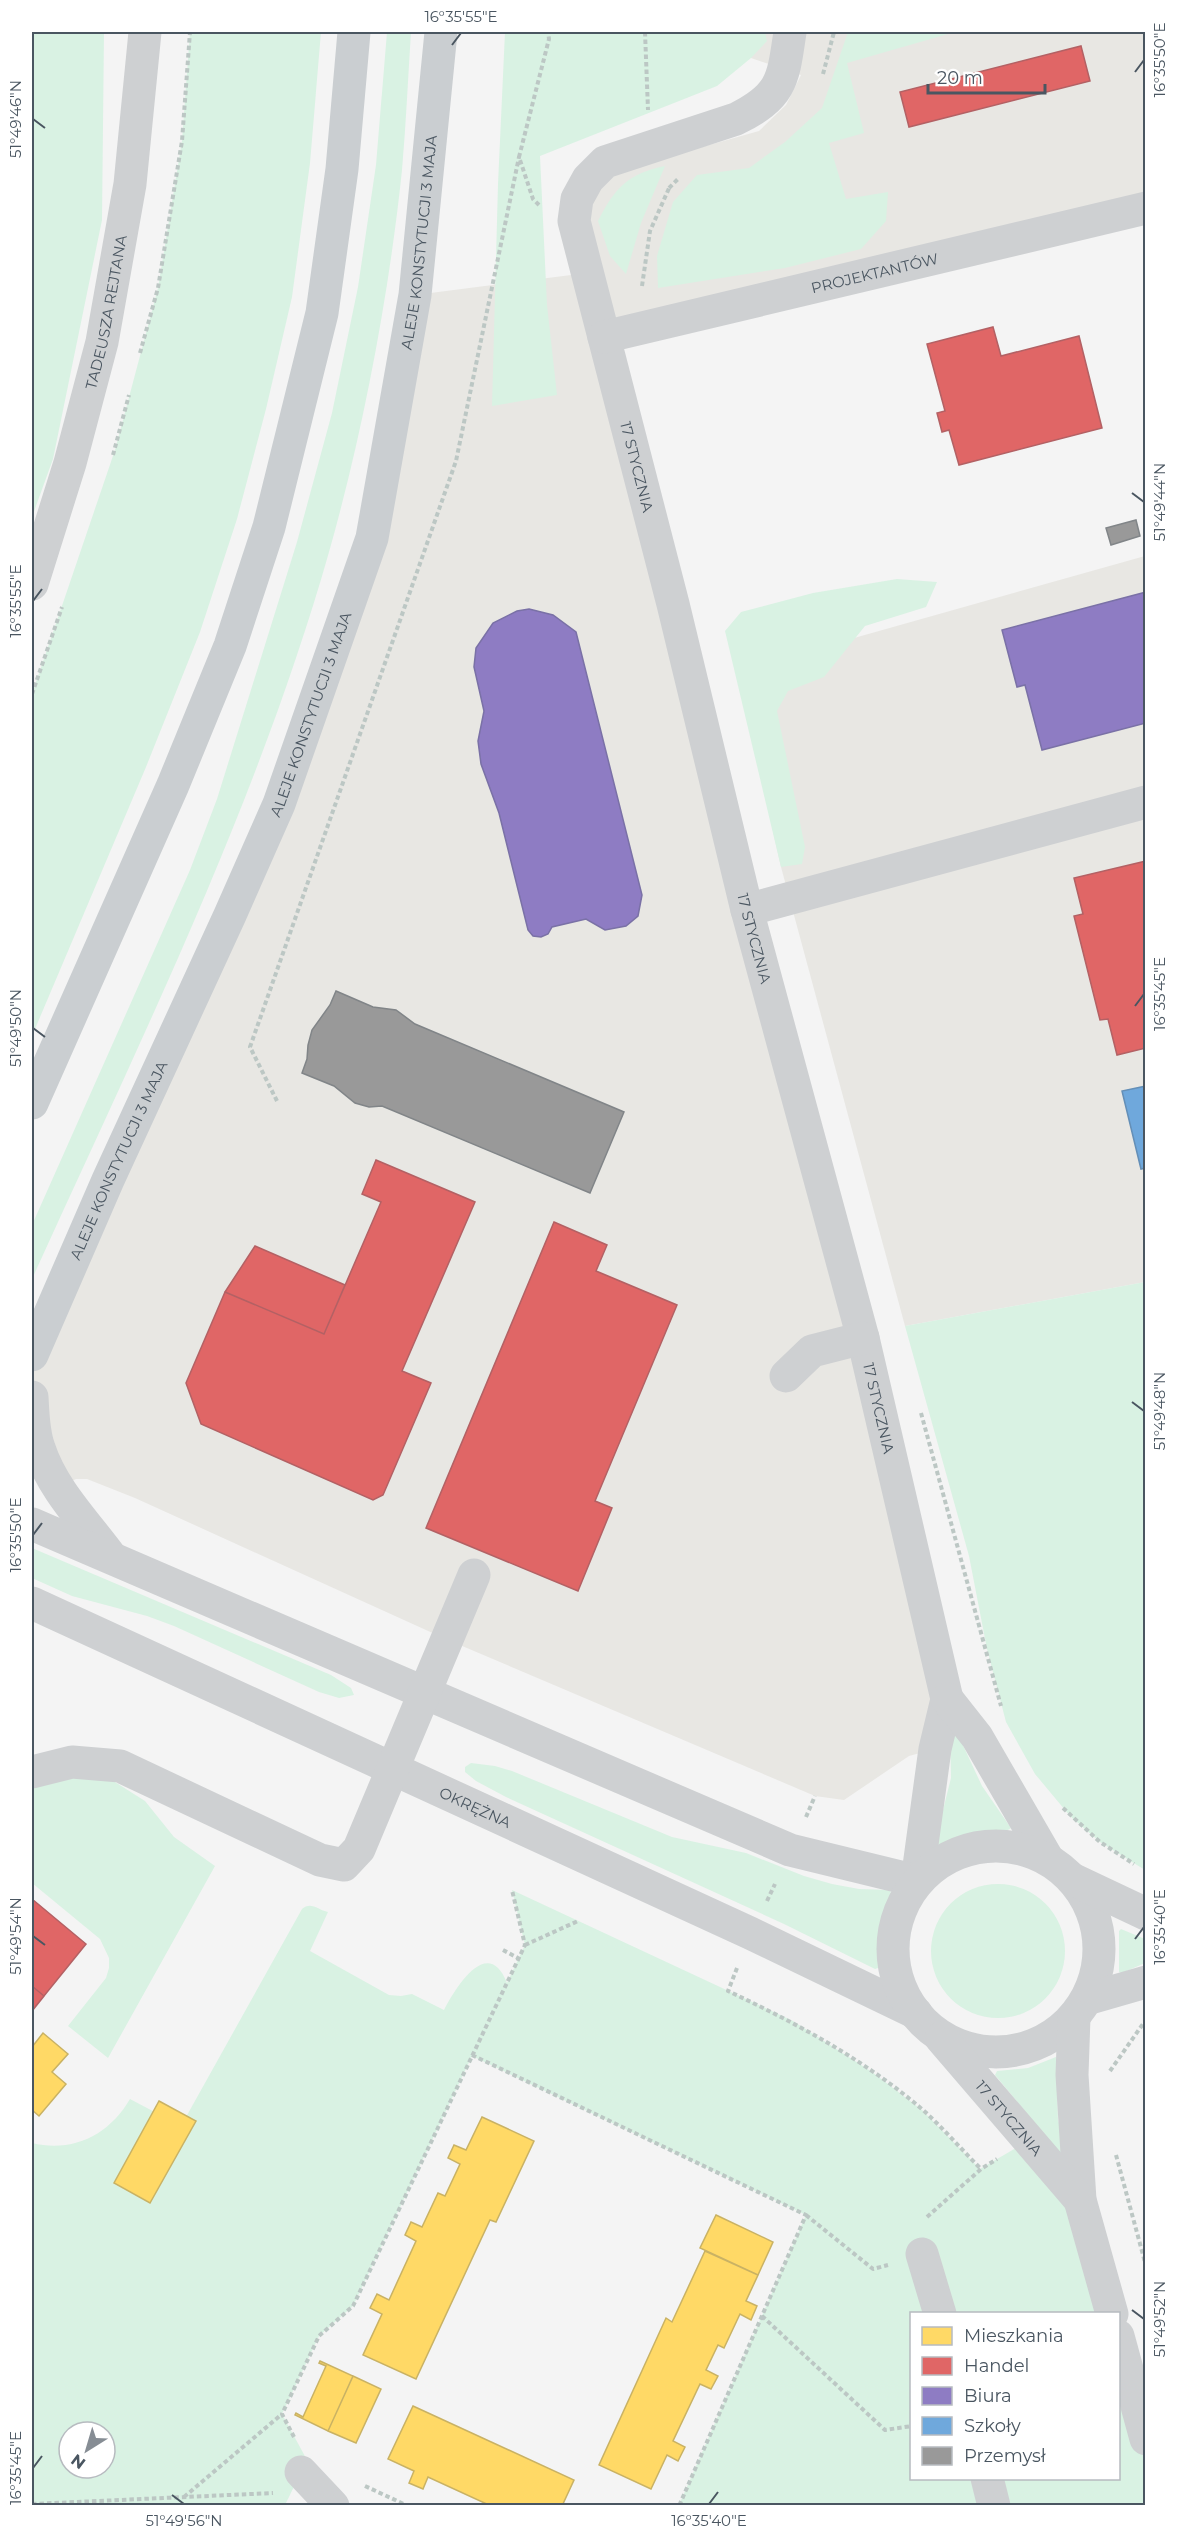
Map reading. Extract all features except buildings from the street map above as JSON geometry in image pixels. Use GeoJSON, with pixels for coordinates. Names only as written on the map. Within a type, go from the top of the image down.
{"type":"FeatureCollection","features":[{"type":"Feature","properties":{"kind":"main road"},"geometry":{"type":"LineString","coordinates":[[32,1103],[173,785],[231,646],[269,527],[322,313],[342,169],[354,32]]}},
{"type":"Feature","properties":{"kind":"main road","name":"ALEJE KONSTYTUCJI 3 MAJA"},"geometry":{"type":"LineString","coordinates":[[32,1355],[108,1180],[279,804],[372,538],[415,295],[441,32]]}},
{"type":"Feature","properties":{"kind":"street","name":"TADEUSZA REJTANA"},"geometry":{"type":"LineString","coordinates":[[32,584],[70,463],[102,342],[130,184],[145,32]]}},
{"type":"Feature","properties":{"kind":"street"},"geometry":{"type":"LineString","coordinates":[[649,147],[736,119],[753,111],[768,99],[780,83],[786,65],[790,32]]}},
{"type":"Feature","properties":{"kind":"street","name":"17 STYCZNIA"},"geometry":{"type":"LineString","coordinates":[[649,147],[605,162],[588,179],[577,199],[574,222],[673,604],[747,910],[863,1338],[947,1699],[977,1737],[1047,1858]]}},
{"type":"Feature","properties":{"kind":"street","name":"PROJEKTANTÓW"},"geometry":{"type":"LineString","coordinates":[[604,337],[1146,208]]}},
{"type":"Feature","properties":{"kind":"street"},"geometry":{"type":"LineString","coordinates":[[747,910],[1146,802]]}},
{"type":"Feature","properties":{"kind":"street"},"geometry":{"type":"LineString","coordinates":[[786,1376],[813,1351],[863,1338]]}},
{"type":"Feature","properties":{"kind":"street"},"geometry":{"type":"LineString","coordinates":[[32,1396],[38,1446],[45,1466],[73,1508],[112,1558]]}},
{"type":"Feature","properties":{"kind":"street"},"geometry":{"type":"LineString","coordinates":[[32,1524],[790,1850],[917,1881]]}},
{"type":"Feature","properties":{"kind":"street"},"geometry":{"type":"LineString","coordinates":[[32,1772],[72,1762],[120,1766],[320,1860],[344,1865],[359,1849],[474,1575]]}},
{"type":"Feature","properties":{"kind":"street","name":"OKRĘŻNA"},"geometry":{"type":"LineString","coordinates":[[32,1603],[798,1955],[927,2024]]}},
{"type":"Feature","properties":{"kind":"street","name":"17 STYCZNIA"},"geometry":{"type":"LineString","coordinates":[[917,1881],[935,1749],[947,1699]]}},
{"type":"Feature","properties":{"kind":"street"},"geometry":{"type":"LineString","coordinates":[[1146,1914],[1074,1880],[1047,1858],[1013,1847],[978,1846],[944,1858],[917,1881],[901,1905],[893,1933],[893,1961],[901,1989],[927,2024],[960,2046],[984,2051],[1009,2051],[1034,2045],[1048,2038],[1081,2008],[1146,1982]]}},
{"type":"Feature","properties":{"kind":"street"},"geometry":{"type":"LineString","coordinates":[[1074,1880],[1090,1906],[1099,1937],[1098,1969],[1081,2008]]}},
{"type":"Feature","properties":{"kind":"street","name":"17 STYCZNIA"},"geometry":{"type":"LineString","coordinates":[[1081,2008],[1072,2075],[1080,2200],[1112,2312]]}},
{"type":"Feature","properties":{"kind":"street","name":"17 STYCZNIA"},"geometry":{"type":"LineString","coordinates":[[927,2024],[1080,2200]]}},
{"type":"Feature","properties":{"kind":"street"},"geometry":{"type":"LineString","coordinates":[[922,2254],[940,2312]]}},
{"type":"Feature","properties":{"kind":"street"},"geometry":{"type":"LineString","coordinates":[[1120,2340],[1146,2439]]}},
{"type":"Feature","properties":{"kind":"street"},"geometry":{"type":"LineString","coordinates":[[301,2472],[333,2505]]}},
{"type":"Feature","properties":{"kind":"street"},"geometry":{"type":"LineString","coordinates":[[987,2480],[993,2505]]}},
{"type":"Feature","properties":{"kind":"path"},"geometry":{"type":"LineString","coordinates":[[277,1101],[250,1047],[456,461],[519,157],[549,32]]}},
{"type":"Feature","properties":{"kind":"path"},"geometry":{"type":"LineString","coordinates":[[645,32],[649,147]]}},
{"type":"Feature","properties":{"kind":"path"},"geometry":{"type":"LineString","coordinates":[[642,286],[650,231],[694,133]]}},
{"type":"Feature","properties":{"kind":"path"},"geometry":{"type":"LineString","coordinates":[[519,157],[533,200],[547,214],[574,222]]}},
{"type":"Feature","properties":{"kind":"path"},"geometry":{"type":"LineString","coordinates":[[920,1406],[1002,1710]]}},
{"type":"Feature","properties":{"kind":"path"},"geometry":{"type":"LineString","coordinates":[[183,2498],[282,2414],[319,2336],[353,2306],[525,1945],[512,1890]]}},
{"type":"Feature","properties":{"kind":"path"},"geometry":{"type":"LineString","coordinates":[[525,1945],[578,1921]]}},
{"type":"Feature","properties":{"kind":"path"},"geometry":{"type":"LineString","coordinates":[[503,1950],[519,1958]]}},
{"type":"Feature","properties":{"kind":"path"},"geometry":{"type":"LineString","coordinates":[[772,2012],[793,2021],[862,2066],[914,2104],[981,2169],[924,2220]]}},
{"type":"Feature","properties":{"kind":"path"},"geometry":{"type":"LineString","coordinates":[[472,2055],[806,2215],[873,2269],[922,2254]]}},
{"type":"Feature","properties":{"kind":"path"},"geometry":{"type":"LineString","coordinates":[[1114,2144],[1146,2266]]}},
{"type":"Feature","properties":{"kind":"path"},"geometry":{"type":"LineString","coordinates":[[679,2505],[806,2215]]}},
{"type":"Feature","properties":{"kind":"path"},"geometry":{"type":"LineString","coordinates":[[762,2316],[885,2430],[910,2426]]}},
{"type":"Feature","properties":{"kind":"path"},"geometry":{"type":"LineString","coordinates":[[32,2504],[291,2492],[306,2460],[282,2414]]}},
{"type":"Feature","properties":{"kind":"shaded area"},"geometry":{"type":"Polygon","coordinates":[[[744,32],[1145,32],[1145,208],[604,337],[947,1699],[935,1749],[909,1756],[844,1800],[815,1796],[448,1640],[135,1498],[87,1479],[76,1479],[59,1487],[32,1397],[32,1355],[230,915],[372,538],[415,295],[587,273],[588,179],[759,131],[786,105],[801,75],[751,58],[744,32]]]}},
{"type":"Feature","properties":{"kind":"shaded area"},"geometry":{"type":"Polygon","coordinates":[[[1145,556],[1145,1282],[905,1326],[781,867],[737,671],[1145,556]]]}},
{"type":"Feature","properties":{"kind":"green space"},"geometry":{"type":"Polygon","coordinates":[[[32,32],[104,32],[102,220],[53,459],[32,517],[32,32]]]}},
{"type":"Feature","properties":{"kind":"green space"},"geometry":{"type":"Polygon","coordinates":[[[190,32],[321,32],[310,163],[292,297],[237,519],[200,632],[146,767],[32,1036],[32,694],[115,450],[158,288],[182,141],[190,32]]]}},
{"type":"Feature","properties":{"kind":"green space"},"geometry":{"type":"Polygon","coordinates":[[[387,32],[411,32],[397,217],[364,411],[329,552],[300,646],[232,830],[154,1011],[32,1279],[32,1225],[190,870],[217,799],[297,542],[332,413],[358,287],[376,165],[387,32]]]}},
{"type":"Feature","properties":{"kind":"green space"},"geometry":{"type":"Polygon","coordinates":[[[505,32],[765,32],[767,41],[751,58],[717,86],[540,156],[547,305],[557,395],[492,406],[498,184],[505,32]]]}},
{"type":"Feature","properties":{"kind":"green space"},"geometry":{"type":"Polygon","coordinates":[[[848,32],[955,32],[847,63],[864,133],[829,143],[846,199],[888,192],[886,221],[861,249],[785,268],[658,288],[657,256],[673,202],[697,175],[749,168],[785,142],[822,108],[848,32]]]}},
{"type":"Feature","properties":{"kind":"green space"},"geometry":{"type":"Polygon","coordinates":[[[665,166],[641,223],[626,274],[610,256],[598,221],[610,200],[624,184],[641,173],[665,166]]]}},
{"type":"Feature","properties":{"kind":"green space"},"geometry":{"type":"Polygon","coordinates":[[[897,579],[937,582],[926,607],[865,626],[824,677],[788,691],[777,711],[805,847],[802,864],[781,867],[725,631],[741,612],[813,593],[897,579]]]}},
{"type":"Feature","properties":{"kind":"green space"},"geometry":{"type":"Polygon","coordinates":[[[1146,1282],[1145,1870],[1100,1842],[1070,1816],[1035,1774],[1006,1722],[987,1649],[969,1556],[905,1326],[1146,1282]]]}},
{"type":"Feature","properties":{"kind":"green space"},"geometry":{"type":"Polygon","coordinates":[[[32,1548],[331,1675],[351,1688],[354,1695],[339,1698],[319,1692],[174,1626],[147,1616],[72,1596],[32,1578],[32,1548]]]}},
{"type":"Feature","properties":{"kind":"green space"},"geometry":{"type":"Polygon","coordinates":[[[954,1726],[982,1786],[1011,1828],[971,1834],[936,1848],[934,1846],[951,1778],[950,1728],[954,1726]]]}},
{"type":"Feature","properties":{"kind":"green space"},"geometry":{"type":"Polygon","coordinates":[[[471,1763],[512,1771],[672,1837],[746,1853],[804,1876],[832,1884],[859,1889],[890,1890],[891,1894],[879,1928],[878,1968],[875,1969],[784,1924],[506,1797],[476,1781],[465,1772],[465,1767],[471,1763]]]}},
{"type":"Feature","properties":{"kind":"green space"},"geometry":{"type":"Polygon","coordinates":[[[32,1772],[107,1777],[145,1801],[174,1837],[215,1866],[108,2058],[68,2026],[106,1978],[109,1958],[100,1939],[32,1883],[32,1772]]]}},
{"type":"Feature","properties":{"kind":"green space"},"geometry":{"type":"Polygon","coordinates":[[[998,1884],[1024,1889],[1045,1904],[1060,1925],[1065,1951],[1060,1977],[1045,1998],[1024,2013],[998,2018],[972,2013],[951,1998],[936,1977],[931,1951],[936,1925],[951,1904],[972,1889],[998,1884]]]}},
{"type":"Feature","properties":{"kind":"green space"},"geometry":{"type":"Polygon","coordinates":[[[512,1890],[793,2021],[872,2072],[922,2110],[980,2169],[1028,2141],[1080,2200],[1110,2312],[910,2312],[910,2480],[1120,2480],[1120,2347],[1145,2444],[1145,2505],[679,2505],[806,2215],[472,2056],[353,2306],[319,2336],[282,2414],[307,2460],[285,2505],[32,2504],[32,2143],[62,2145],[89,2138],[112,2122],[130,2099],[181,2126],[305,1907],[312,1906],[328,1912],[310,1951],[389,1995],[412,1994],[444,2010],[456,1989],[473,1970],[482,1964],[491,1964],[499,1969],[507,1983],[525,1945],[512,1890]]]}},
{"type":"Feature","properties":{"kind":"green space"},"geometry":{"type":"Polygon","coordinates":[[[1121,1929],[1145,1939],[1145,1963],[1122,1973],[1119,1972],[1119,1931],[1121,1929]]]}},
{"type":"Feature","properties":{"kind":"green space"},"geometry":{"type":"Polygon","coordinates":[[[1056,2057],[1058,2119],[1068,2163],[995,2075],[997,2071],[1028,2068],[1056,2057]]]}}]}
